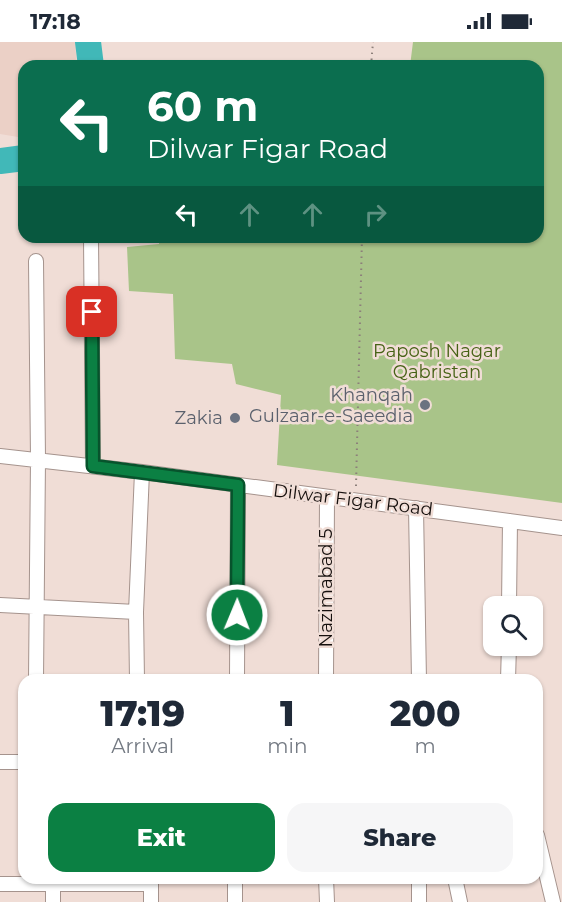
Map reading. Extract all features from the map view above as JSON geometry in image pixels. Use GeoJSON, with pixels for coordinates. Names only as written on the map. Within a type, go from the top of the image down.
{"type":"FeatureCollection","features":[{"type":"Feature","properties":{"kind":"street"},"geometry":{"type":"LineString","coordinates":[[92,243],[93,466]]}},
{"type":"Feature","properties":{"kind":"street"},"geometry":{"type":"LineString","coordinates":[[36,261],[38,459],[36,674]]}},
{"type":"Feature","properties":{"kind":"street","name":"Dilwar Figar Road"},"geometry":{"type":"LineString","coordinates":[[0,456],[142,472],[562,528]]}},
{"type":"Feature","properties":{"kind":"street"},"geometry":{"type":"LineString","coordinates":[[137,674],[136,612],[142,472]]}},
{"type":"Feature","properties":{"kind":"street"},"geometry":{"type":"LineString","coordinates":[[237,674],[238,485]]}},
{"type":"Feature","properties":{"kind":"street","name":"Nazimabad 5"},"geometry":{"type":"LineString","coordinates":[[326,674],[327,497]]}},
{"type":"Feature","properties":{"kind":"street"},"geometry":{"type":"LineString","coordinates":[[416,508],[419,674]]}},
{"type":"Feature","properties":{"kind":"street"},"geometry":{"type":"LineString","coordinates":[[509,596],[510,521]]}},
{"type":"Feature","properties":{"kind":"street"},"geometry":{"type":"LineString","coordinates":[[0,605],[136,612]]}},
{"type":"Feature","properties":{"kind":"street"},"geometry":{"type":"LineString","coordinates":[[508,674],[509,656]]}},
{"type":"Feature","properties":{"kind":"street"},"geometry":{"type":"LineString","coordinates":[[0,762],[18,762]]}},
{"type":"Feature","properties":{"kind":"street"},"geometry":{"type":"LineString","coordinates":[[543,861],[553,902]]}},
{"type":"Feature","properties":{"kind":"street"},"geometry":{"type":"LineString","coordinates":[[0,884],[18,883]]}},
{"type":"Feature","properties":{"kind":"street"},"geometry":{"type":"LineString","coordinates":[[53,884],[53,902]]}},
{"type":"Feature","properties":{"kind":"street"},"geometry":{"type":"LineString","coordinates":[[151,884],[151,902]]}},
{"type":"Feature","properties":{"kind":"street"},"geometry":{"type":"LineString","coordinates":[[235,884],[235,902]]}},
{"type":"Feature","properties":{"kind":"street"},"geometry":{"type":"LineString","coordinates":[[326,884],[327,902]]}},
{"type":"Feature","properties":{"kind":"street"},"geometry":{"type":"LineString","coordinates":[[419,884],[419,902]]}},
{"type":"Feature","properties":{"kind":"street"},"geometry":{"type":"LineString","coordinates":[[456,884],[460,902]]}},
{"type":"Feature","properties":{"kind":"path"},"geometry":{"type":"LineString","coordinates":[[372,60],[373,42]]}},
{"type":"Feature","properties":{"kind":"path"},"geometry":{"type":"LineString","coordinates":[[356,501],[362,243]]}},
{"type":"Feature","properties":{"kind":"shaded area"},"geometry":{"type":"Polygon","coordinates":[[[0,42],[75,42],[76,60],[18,60],[18,137],[0,134],[0,42]]]}},
{"type":"Feature","properties":{"kind":"green space","name":"Paposh Nagar Qabristan"},"geometry":{"type":"Polygon","coordinates":[[[413,42],[562,42],[562,503],[277,465],[281,395],[236,384],[232,364],[175,359],[173,294],[129,291],[127,247],[159,243],[544,243],[544,60],[411,60],[413,42]]]}},
{"type":"Feature","properties":{"kind":"waterway"},"geometry":{"type":"LineString","coordinates":[[88,42],[90,60]]}},
{"type":"Feature","properties":{"kind":"waterway"},"geometry":{"type":"LineString","coordinates":[[0,161],[18,159]]}},
{"type":"Feature","properties":{"kind":"place","name":"Khanqah Gulzaar-e-Saeedia"},"geometry":{"type":"Point","coordinates":[425,405]}},
{"type":"Feature","properties":{"kind":"place","name":"Zakia"},"geometry":{"type":"Point","coordinates":[235,418]}},
{"type":"Feature","properties":{"kind":"route"},"geometry":{"type":"LineString","coordinates":[[92,312],[93,466],[238,485],[237,615]]}}]}
